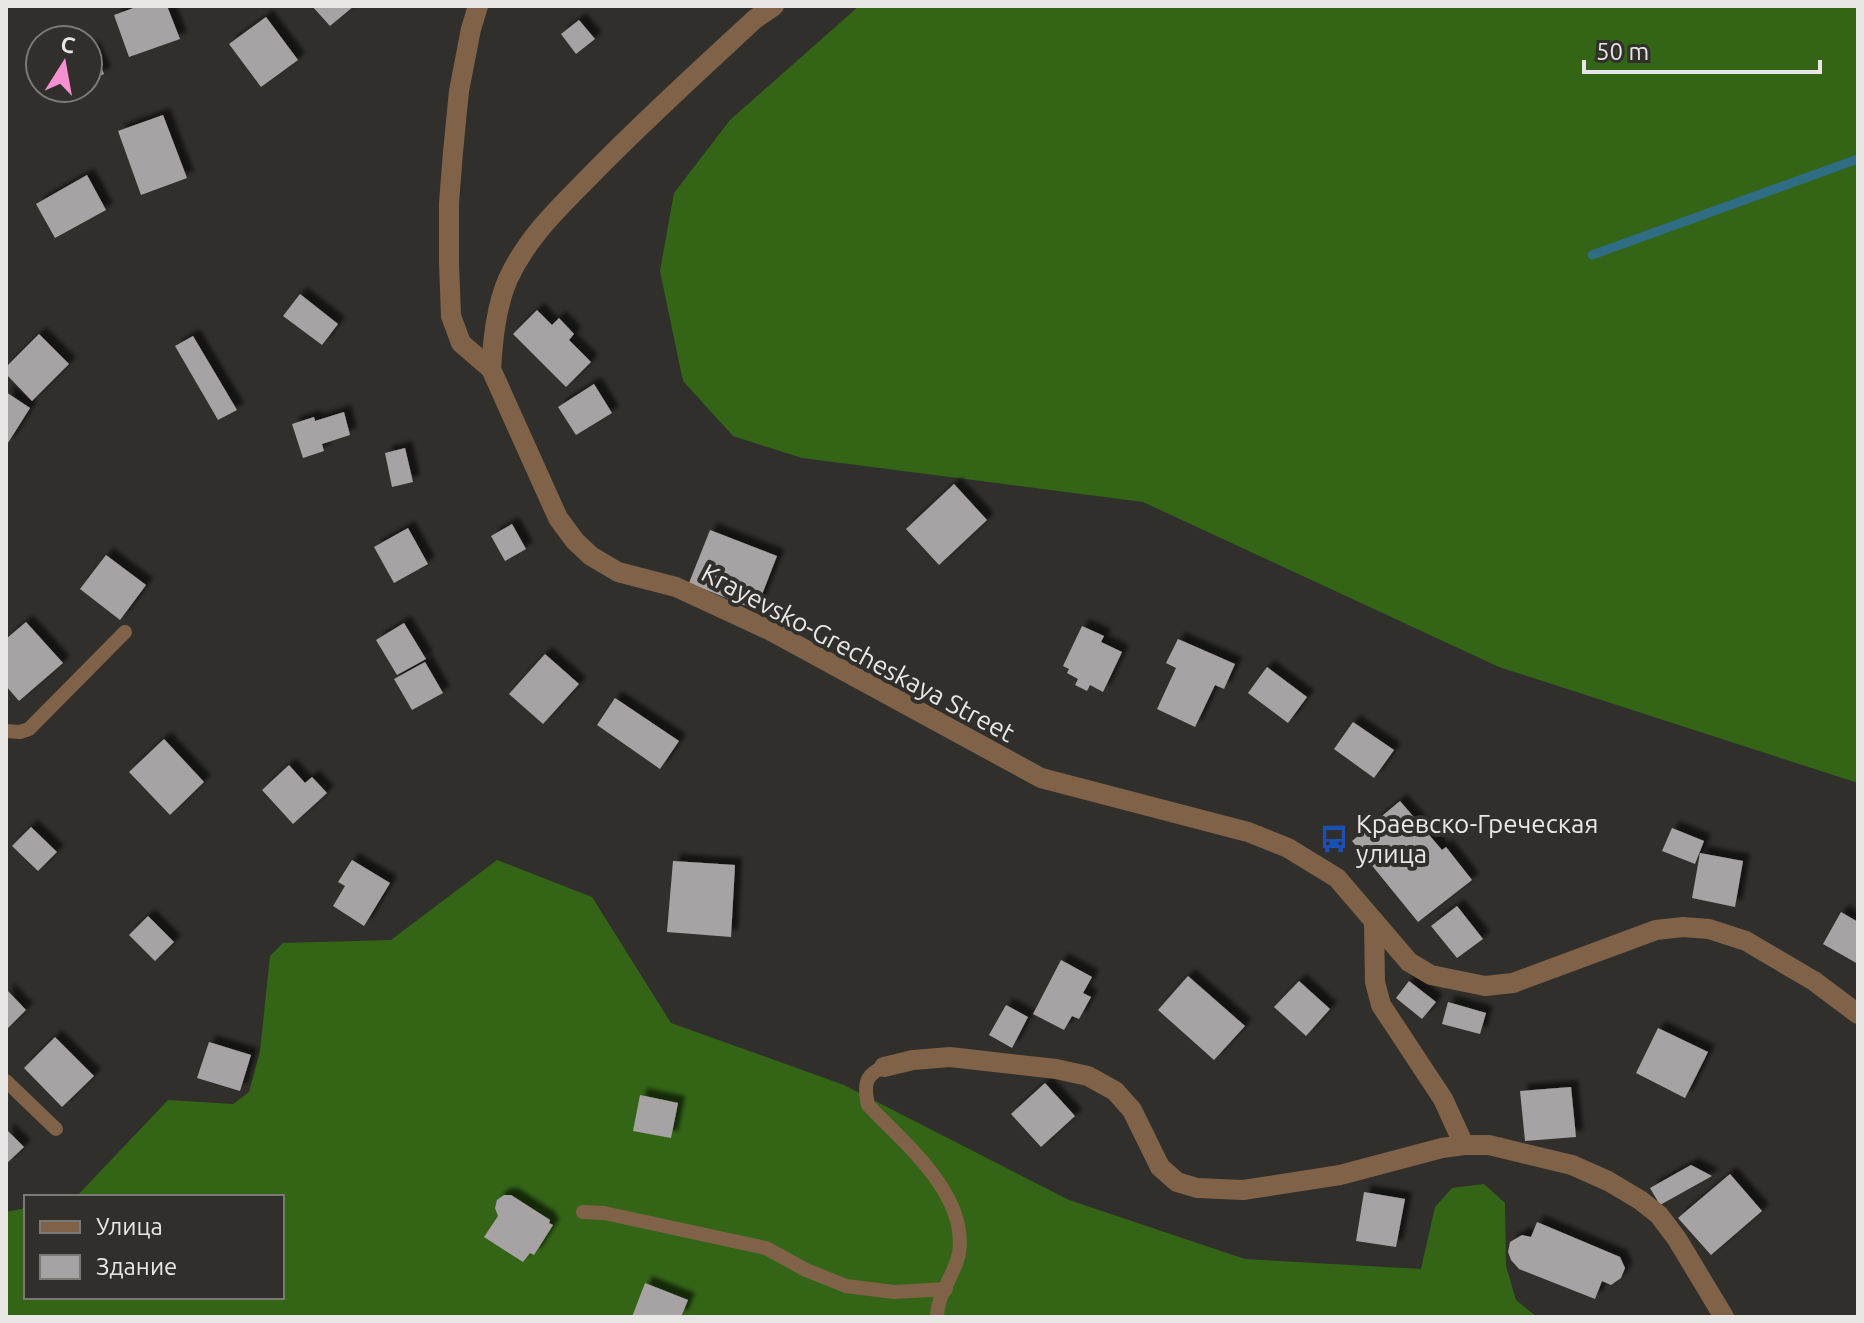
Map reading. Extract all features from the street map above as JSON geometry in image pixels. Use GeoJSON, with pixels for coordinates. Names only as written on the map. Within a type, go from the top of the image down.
{"type":"FeatureCollection","features":[{"type":"Feature","properties":{"kind":"street","name":"Krayevsko-Grecheskaya Street"},"geometry":{"type":"LineString","coordinates":[[478,6],[459,91],[449,203],[451,316],[461,343],[491,369],[558,518],[591,556],[618,572],[676,587],[771,631],[1041,778],[1248,832],[1288,848],[1337,878],[1409,962],[1431,975],[1485,986],[1513,983],[1656,930],[1683,927],[1709,929],[1746,941],[1814,981],[1858,1014]]}},
{"type":"Feature","properties":{"kind":"street"},"geometry":{"type":"LineString","coordinates":[[491,369],[497,314],[507,282],[539,228],[629,138],[755,19],[774,6]]}},
{"type":"Feature","properties":{"kind":"street"},"geometry":{"type":"LineString","coordinates":[[1374,921],[1375,982],[1381,1005],[1443,1099],[1464,1145]]}},
{"type":"Feature","properties":{"kind":"street"},"geometry":{"type":"LineString","coordinates":[[884,1067],[913,1060],[950,1057],[1056,1069],[1088,1076],[1115,1091],[1132,1110],[1160,1167],[1177,1182],[1197,1188],[1243,1190],[1340,1175],[1464,1145],[1489,1145],[1572,1165],[1608,1181],[1659,1215],[1724,1317]]}},
{"type":"Feature","properties":{"kind":"lane"},"geometry":{"type":"LineString","coordinates":[[6,731],[29,729],[125,632]]}},
{"type":"Feature","properties":{"kind":"lane"},"geometry":{"type":"LineString","coordinates":[[884,1067],[874,1071],[867,1080],[865,1092],[868,1105],[925,1164],[953,1207],[960,1233],[954,1272],[937,1317]]}},
{"type":"Feature","properties":{"kind":"lane"},"geometry":{"type":"LineString","coordinates":[[6,1081],[56,1129]]}},
{"type":"Feature","properties":{"kind":"lane"},"geometry":{"type":"LineString","coordinates":[[583,1212],[604,1213],[766,1248],[806,1270],[846,1286],[894,1292],[946,1289]]}},
{"type":"Feature","properties":{"kind":"green space"},"geometry":{"type":"Polygon","coordinates":[[[859,6],[1858,6],[1858,783],[1499,667],[1143,502],[802,458],[733,436],[683,381],[660,271],[674,193],[730,120],[859,6]]]}},
{"type":"Feature","properties":{"kind":"green space"},"geometry":{"type":"Polygon","coordinates":[[[497,860],[592,897],[671,1023],[844,1085],[1069,1200],[1245,1259],[1421,1269],[1435,1207],[1452,1188],[1484,1184],[1505,1203],[1506,1266],[1516,1300],[1537,1317],[6,1317],[6,1212],[24,1208],[24,1299],[284,1299],[284,1195],[78,1195],[168,1100],[233,1104],[249,1092],[260,1051],[270,956],[283,943],[391,940],[497,860]]]}},
{"type":"Feature","properties":{"kind":"building"},"geometry":{"type":"Polygon","coordinates":[[[139,6],[167,6],[180,39],[129,57],[114,15],[139,6]]]}},
{"type":"Feature","properties":{"kind":"building"},"geometry":{"type":"Polygon","coordinates":[[[312,6],[354,6],[330,26],[312,6]]]}},
{"type":"Feature","properties":{"kind":"building"},"geometry":{"type":"Polygon","coordinates":[[[266,17],[298,60],[261,87],[229,44],[266,17]]]}},
{"type":"Feature","properties":{"kind":"building"},"geometry":{"type":"Polygon","coordinates":[[[579,20],[595,39],[576,54],[561,34],[579,20]]]}},
{"type":"Feature","properties":{"kind":"building"},"geometry":{"type":"Polygon","coordinates":[[[163,115],[187,178],[141,195],[118,131],[163,115]]]}},
{"type":"Feature","properties":{"kind":"building"},"geometry":{"type":"Polygon","coordinates":[[[87,175],[106,210],[55,238],[36,204],[87,175]]]}},
{"type":"Feature","properties":{"kind":"building"},"geometry":{"type":"Polygon","coordinates":[[[300,294],[338,324],[322,345],[283,316],[300,294]]]}},
{"type":"Feature","properties":{"kind":"building"},"geometry":{"type":"Polygon","coordinates":[[[537,310],[552,325],[559,318],[574,334],[569,340],[591,362],[566,387],[513,334],[537,310]]]}},
{"type":"Feature","properties":{"kind":"building"},"geometry":{"type":"Polygon","coordinates":[[[39,334],[69,364],[32,401],[6,374],[6,367],[39,334]]]}},
{"type":"Feature","properties":{"kind":"building"},"geometry":{"type":"Polygon","coordinates":[[[193,336],[237,410],[218,420],[175,346],[193,336]]]}},
{"type":"Feature","properties":{"kind":"building"},"geometry":{"type":"Polygon","coordinates":[[[594,384],[612,413],[576,435],[558,407],[594,384]]]}},
{"type":"Feature","properties":{"kind":"building"},"geometry":{"type":"Polygon","coordinates":[[[6,392],[30,408],[6,446],[6,392]]]}},
{"type":"Feature","properties":{"kind":"building"},"geometry":{"type":"Polygon","coordinates":[[[344,412],[350,435],[322,444],[324,451],[303,458],[292,424],[344,412]]]}},
{"type":"Feature","properties":{"kind":"building"},"geometry":{"type":"Polygon","coordinates":[[[405,448],[413,482],[392,487],[385,453],[405,448]]]}},
{"type":"Feature","properties":{"kind":"building"},"geometry":{"type":"Polygon","coordinates":[[[954,484],[987,520],[939,565],[906,529],[954,484]]]}},
{"type":"Feature","properties":{"kind":"building"},"geometry":{"type":"Polygon","coordinates":[[[512,524],[526,549],[505,561],[491,536],[512,524]]]}},
{"type":"Feature","properties":{"kind":"building"},"geometry":{"type":"Polygon","coordinates":[[[408,528],[428,564],[394,583],[374,547],[408,528]]]}},
{"type":"Feature","properties":{"kind":"building"},"geometry":{"type":"Polygon","coordinates":[[[710,530],[777,556],[756,610],[689,583],[710,530]]]}},
{"type":"Feature","properties":{"kind":"building"},"geometry":{"type":"Polygon","coordinates":[[[106,555],[146,585],[120,620],[80,589],[106,555]]]}},
{"type":"Feature","properties":{"kind":"building"},"geometry":{"type":"Polygon","coordinates":[[[26,622],[63,663],[19,701],[6,686],[6,639],[26,622]]]}},
{"type":"Feature","properties":{"kind":"building"},"geometry":{"type":"Polygon","coordinates":[[[404,623],[426,659],[397,675],[376,640],[404,623]]]}},
{"type":"Feature","properties":{"kind":"building"},"geometry":{"type":"Polygon","coordinates":[[[1082,626],[1104,636],[1101,642],[1122,652],[1103,692],[1090,685],[1087,691],[1075,685],[1078,679],[1067,673],[1069,669],[1063,666],[1082,626]]]}},
{"type":"Feature","properties":{"kind":"building"},"geometry":{"type":"Polygon","coordinates":[[[1178,639],[1235,664],[1224,689],[1215,685],[1195,727],[1157,709],[1176,668],[1166,663],[1178,639]]]}},
{"type":"Feature","properties":{"kind":"building"},"geometry":{"type":"Polygon","coordinates":[[[545,654],[579,684],[543,724],[509,694],[545,654]]]}},
{"type":"Feature","properties":{"kind":"building"},"geometry":{"type":"Polygon","coordinates":[[[425,662],[443,693],[412,710],[394,679],[425,662]]]}},
{"type":"Feature","properties":{"kind":"building"},"geometry":{"type":"Polygon","coordinates":[[[1267,667],[1307,697],[1288,723],[1248,693],[1267,667]]]}},
{"type":"Feature","properties":{"kind":"building"},"geometry":{"type":"Polygon","coordinates":[[[615,698],[679,741],[660,769],[597,725],[615,698]]]}},
{"type":"Feature","properties":{"kind":"building"},"geometry":{"type":"Polygon","coordinates":[[[1353,722],[1394,750],[1374,778],[1334,749],[1353,722]]]}},
{"type":"Feature","properties":{"kind":"building"},"geometry":{"type":"Polygon","coordinates":[[[164,739],[204,782],[170,815],[129,772],[164,739]]]}},
{"type":"Feature","properties":{"kind":"building"},"geometry":{"type":"Polygon","coordinates":[[[289,765],[305,783],[312,777],[327,793],[293,824],[262,790],[289,765]]]}},
{"type":"Feature","properties":{"kind":"building"},"geometry":{"type":"Polygon","coordinates":[[[1400,801],[1442,850],[1446,847],[1472,880],[1418,922],[1352,841],[1400,801]]]}},
{"type":"Feature","properties":{"kind":"building"},"geometry":{"type":"Polygon","coordinates":[[[31,827],[57,852],[38,871],[12,846],[31,827]]]}},
{"type":"Feature","properties":{"kind":"building"},"geometry":{"type":"Polygon","coordinates":[[[1672,828],[1704,841],[1695,864],[1662,851],[1672,828]]]}},
{"type":"Feature","properties":{"kind":"building"},"geometry":{"type":"Polygon","coordinates":[[[1700,853],[1743,861],[1735,907],[1692,898],[1700,853]]]}},
{"type":"Feature","properties":{"kind":"building"},"geometry":{"type":"Polygon","coordinates":[[[352,860],[390,883],[364,926],[333,906],[345,886],[338,882],[352,860]]]}},
{"type":"Feature","properties":{"kind":"building"},"geometry":{"type":"Polygon","coordinates":[[[673,861],[735,865],[731,937],[667,932],[673,861]]]}},
{"type":"Feature","properties":{"kind":"building"},"geometry":{"type":"Polygon","coordinates":[[[1457,906],[1483,939],[1457,958],[1431,926],[1457,906]]]}},
{"type":"Feature","properties":{"kind":"building"},"geometry":{"type":"Polygon","coordinates":[[[1841,912],[1858,922],[1858,964],[1823,944],[1841,912]]]}},
{"type":"Feature","properties":{"kind":"building"},"geometry":{"type":"Polygon","coordinates":[[[148,916],[174,942],[155,961],[129,935],[148,916]]]}},
{"type":"Feature","properties":{"kind":"building"},"geometry":{"type":"Polygon","coordinates":[[[1061,960],[1092,977],[1083,993],[1091,997],[1079,1019],[1072,1016],[1064,1030],[1033,1014],[1061,960]]]}},
{"type":"Feature","properties":{"kind":"building"},"geometry":{"type":"Polygon","coordinates":[[[1188,976],[1245,1026],[1214,1060],[1158,1010],[1188,976]]]}},
{"type":"Feature","properties":{"kind":"building"},"geometry":{"type":"Polygon","coordinates":[[[1299,981],[1330,1009],[1306,1036],[1274,1007],[1299,981]]]}},
{"type":"Feature","properties":{"kind":"building"},"geometry":{"type":"Polygon","coordinates":[[[1409,981],[1436,1002],[1422,1019],[1396,998],[1409,981]]]}},
{"type":"Feature","properties":{"kind":"building"},"geometry":{"type":"Polygon","coordinates":[[[6,989],[26,1010],[6,1030],[6,989]]]}},
{"type":"Feature","properties":{"kind":"building"},"geometry":{"type":"Polygon","coordinates":[[[1448,1002],[1486,1013],[1480,1034],[1442,1024],[1448,1002]]]}},
{"type":"Feature","properties":{"kind":"building"},"geometry":{"type":"Polygon","coordinates":[[[1006,1005],[1028,1017],[1012,1048],[989,1035],[1006,1005]]]}},
{"type":"Feature","properties":{"kind":"building"},"geometry":{"type":"Polygon","coordinates":[[[1658,1028],[1708,1052],[1685,1098],[1636,1073],[1658,1028]]]}},
{"type":"Feature","properties":{"kind":"building"},"geometry":{"type":"Polygon","coordinates":[[[55,1037],[94,1076],[62,1107],[24,1068],[55,1037]]]}},
{"type":"Feature","properties":{"kind":"building"},"geometry":{"type":"Polygon","coordinates":[[[209,1042],[251,1055],[240,1091],[197,1078],[209,1042]]]}},
{"type":"Feature","properties":{"kind":"building"},"geometry":{"type":"Polygon","coordinates":[[[1045,1083],[1075,1116],[1041,1147],[1011,1114],[1045,1083]]]}},
{"type":"Feature","properties":{"kind":"building"},"geometry":{"type":"Polygon","coordinates":[[[1571,1087],[1576,1137],[1525,1141],[1520,1091],[1571,1087]]]}},
{"type":"Feature","properties":{"kind":"building"},"geometry":{"type":"Polygon","coordinates":[[[640,1095],[678,1103],[671,1138],[633,1131],[640,1095]]]}},
{"type":"Feature","properties":{"kind":"building"},"geometry":{"type":"Polygon","coordinates":[[[6,1129],[24,1147],[6,1164],[6,1129]]]}},
{"type":"Feature","properties":{"kind":"building"},"geometry":{"type":"Polygon","coordinates":[[[1691,1165],[1712,1176],[1660,1205],[1650,1188],[1691,1165]]]}},
{"type":"Feature","properties":{"kind":"building"},"geometry":{"type":"Polygon","coordinates":[[[1730,1174],[1762,1211],[1711,1255],[1678,1218],[1730,1174]]]}},
{"type":"Feature","properties":{"kind":"building"},"geometry":{"type":"Polygon","coordinates":[[[1364,1192],[1405,1199],[1396,1247],[1356,1241],[1364,1192]]]}},
{"type":"Feature","properties":{"kind":"building"},"geometry":{"type":"Polygon","coordinates":[[[511,1195],[553,1225],[534,1255],[530,1253],[523,1262],[484,1237],[498,1216],[495,1208],[497,1200],[511,1195]]]}},
{"type":"Feature","properties":{"kind":"building"},"geometry":{"type":"Polygon","coordinates":[[[1537,1222],[1620,1257],[1625,1268],[1621,1278],[1611,1285],[1602,1281],[1595,1299],[1519,1269],[1508,1252],[1510,1242],[1522,1235],[1531,1237],[1537,1222]]]}},
{"type":"Feature","properties":{"kind":"building"},"geometry":{"type":"Polygon","coordinates":[[[645,1283],[688,1300],[681,1317],[632,1317],[645,1283]]]}},
{"type":"Feature","properties":{"kind":"waterway"},"geometry":{"type":"LineString","coordinates":[[1592,255],[1858,159]]}},
{"type":"Feature","properties":{"kind":"place","name":"Краевско-Греческая улица"},"geometry":{"type":"Point","coordinates":[1334,839]}}]}
